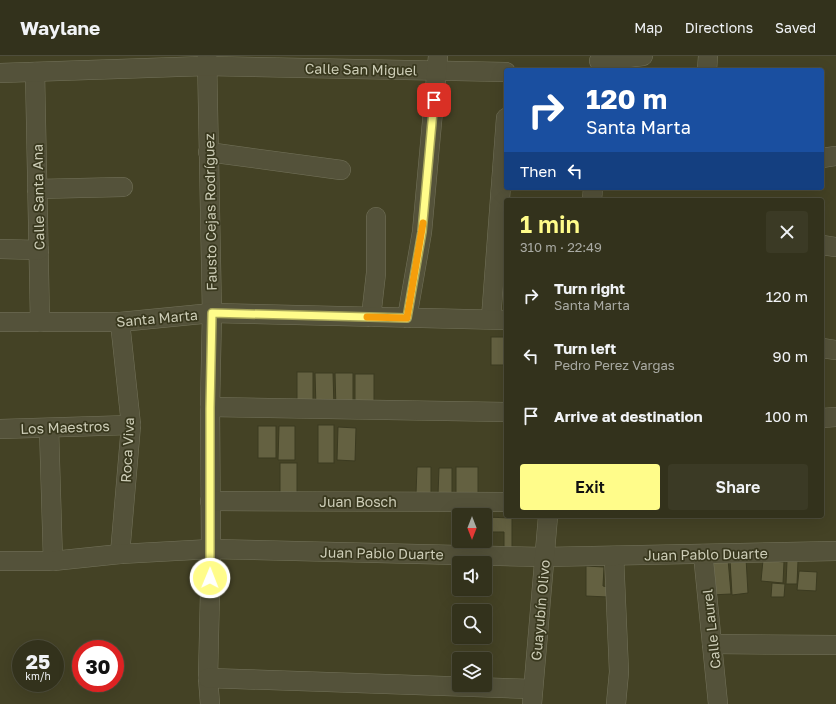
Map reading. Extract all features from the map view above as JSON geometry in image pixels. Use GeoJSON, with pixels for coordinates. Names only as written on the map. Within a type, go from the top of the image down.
{"type":"FeatureCollection","features":[{"type":"Feature","properties":{"kind":"street"},"geometry":{"type":"LineString","coordinates":[[599,62],[643,56]]}},
{"type":"Feature","properties":{"kind":"street"},"geometry":{"type":"LineString","coordinates":[[707,68],[708,56]]}},
{"type":"Feature","properties":{"kind":"street","name":"Calle San Miguel"},"geometry":{"type":"LineString","coordinates":[[0,73],[35,72],[97,63],[207,61],[437,64],[504,72]]}},
{"type":"Feature","properties":{"kind":"street","name":"Fausto Cejas Rodríguez"},"geometry":{"type":"LineString","coordinates":[[207,61],[212,313],[210,408],[211,550],[208,678],[210,704]]}},
{"type":"Feature","properties":{"kind":"street"},"geometry":{"type":"LineString","coordinates":[[407,318],[422,232],[437,64]]}},
{"type":"Feature","properties":{"kind":"street","name":"Calle Santa Ana"},"geometry":{"type":"LineString","coordinates":[[35,72],[40,322]]}},
{"type":"Feature","properties":{"kind":"street"},"geometry":{"type":"LineString","coordinates":[[208,152],[341,170]]}},
{"type":"Feature","properties":{"kind":"street"},"geometry":{"type":"LineString","coordinates":[[824,158],[836,156]]}},
{"type":"Feature","properties":{"kind":"street"},"geometry":{"type":"LineString","coordinates":[[499,320],[504,176]]}},
{"type":"Feature","properties":{"kind":"street"},"geometry":{"type":"LineString","coordinates":[[37,189],[123,187]]}},
{"type":"Feature","properties":{"kind":"street"},"geometry":{"type":"LineString","coordinates":[[371,317],[376,273],[376,217]]}},
{"type":"Feature","properties":{"kind":"street"},"geometry":{"type":"LineString","coordinates":[[824,246],[836,247]]}},
{"type":"Feature","properties":{"kind":"street"},"geometry":{"type":"LineString","coordinates":[[0,249],[39,250]]}},
{"type":"Feature","properties":{"kind":"street","name":"Santa Marta"},"geometry":{"type":"LineString","coordinates":[[0,322],[120,322],[212,313],[499,320]]}},
{"type":"Feature","properties":{"kind":"street","name":"Roca Viva"},"geometry":{"type":"LineString","coordinates":[[120,322],[131,425],[120,554]]}},
{"type":"Feature","properties":{"kind":"street"},"geometry":{"type":"LineString","coordinates":[[824,348],[836,350]]}},
{"type":"Feature","properties":{"kind":"street"},"geometry":{"type":"LineString","coordinates":[[210,408],[504,412]]}},
{"type":"Feature","properties":{"kind":"street"},"geometry":{"type":"LineString","coordinates":[[824,418],[836,417]]}},
{"type":"Feature","properties":{"kind":"street","name":"Los Maestros"},"geometry":{"type":"LineString","coordinates":[[0,429],[131,425]]}},
{"type":"Feature","properties":{"kind":"street"},"geometry":{"type":"LineString","coordinates":[[49,428],[53,561]]}},
{"type":"Feature","properties":{"kind":"street","name":"Juan Bosch"},"geometry":{"type":"LineString","coordinates":[[210,501],[504,502]]}},
{"type":"Feature","properties":{"kind":"street","name":"Guayubín Olivo"},"geometry":{"type":"LineString","coordinates":[[532,697],[548,518]]}},
{"type":"Feature","properties":{"kind":"street","name":"Juan Pablo Duarte"},"geometry":{"type":"LineString","coordinates":[[0,561],[53,561],[120,554],[211,550],[544,557],[836,551]]}},
{"type":"Feature","properties":{"kind":"street","name":"Calle Laurel"},"geometry":{"type":"LineString","coordinates":[[703,554],[718,704]]}},
{"type":"Feature","properties":{"kind":"street"},"geometry":{"type":"LineString","coordinates":[[614,556],[619,672],[616,704]]}},
{"type":"Feature","properties":{"kind":"street"},"geometry":{"type":"LineString","coordinates":[[712,644],[836,645]]}},
{"type":"Feature","properties":{"kind":"street"},"geometry":{"type":"LineString","coordinates":[[208,678],[532,697]]}},
{"type":"Feature","properties":{"kind":"building"},"geometry":{"type":"Polygon","coordinates":[[[491,337],[504,337],[504,365],[491,365],[491,337]]]}},
{"type":"Feature","properties":{"kind":"building"},"geometry":{"type":"Polygon","coordinates":[[[297,372],[313,372],[313,407],[297,407],[297,372]]]}},
{"type":"Feature","properties":{"kind":"building"},"geometry":{"type":"Polygon","coordinates":[[[315,373],[333,373],[334,407],[316,408],[315,373]]]}},
{"type":"Feature","properties":{"kind":"building"},"geometry":{"type":"Polygon","coordinates":[[[335,373],[353,373],[353,405],[336,409],[335,373]]]}},
{"type":"Feature","properties":{"kind":"building"},"geometry":{"type":"Polygon","coordinates":[[[355,374],[374,374],[374,405],[355,405],[355,374]]]}},
{"type":"Feature","properties":{"kind":"building"},"geometry":{"type":"Polygon","coordinates":[[[318,425],[334,425],[334,463],[318,463],[318,425]]]}},
{"type":"Feature","properties":{"kind":"building"},"geometry":{"type":"Polygon","coordinates":[[[258,426],[276,426],[276,458],[258,458],[258,426]]]}},
{"type":"Feature","properties":{"kind":"building"},"geometry":{"type":"Polygon","coordinates":[[[279,426],[295,426],[295,460],[278,460],[279,426]]]}},
{"type":"Feature","properties":{"kind":"building"},"geometry":{"type":"Polygon","coordinates":[[[338,427],[356,428],[355,461],[337,460],[338,427]]]}},
{"type":"Feature","properties":{"kind":"building"},"geometry":{"type":"Polygon","coordinates":[[[280,463],[297,463],[297,499],[280,499],[280,463]]]}},
{"type":"Feature","properties":{"kind":"building"},"geometry":{"type":"Polygon","coordinates":[[[417,467],[431,467],[431,494],[416,494],[417,467]]]}},
{"type":"Feature","properties":{"kind":"building"},"geometry":{"type":"Polygon","coordinates":[[[456,467],[478,467],[478,498],[456,498],[456,467]]]}},
{"type":"Feature","properties":{"kind":"building"},"geometry":{"type":"Polygon","coordinates":[[[439,468],[452,468],[452,495],[438,495],[439,468]]]}},
{"type":"Feature","properties":{"kind":"building"},"geometry":{"type":"Polygon","coordinates":[[[492,517],[512,518],[512,549],[504,549],[504,532],[492,532],[492,517]]]}},
{"type":"Feature","properties":{"kind":"building"},"geometry":{"type":"Polygon","coordinates":[[[477,548],[488,548],[488,549],[477,548]]]}},
{"type":"Feature","properties":{"kind":"building"},"geometry":{"type":"Polygon","coordinates":[[[746,558],[748,593],[732,595],[730,559],[746,558]]]}},
{"type":"Feature","properties":{"kind":"building"},"geometry":{"type":"Polygon","coordinates":[[[728,559],[731,594],[710,595],[708,561],[728,559]]]}},
{"type":"Feature","properties":{"kind":"building"},"geometry":{"type":"Polygon","coordinates":[[[763,560],[784,562],[783,583],[761,581],[763,560]]]}},
{"type":"Feature","properties":{"kind":"building"},"geometry":{"type":"Polygon","coordinates":[[[787,561],[798,561],[797,584],[786,584],[787,561]]]}},
{"type":"Feature","properties":{"kind":"building"},"geometry":{"type":"Polygon","coordinates":[[[586,566],[604,567],[603,586],[608,587],[608,597],[586,596],[586,566]]]}},
{"type":"Feature","properties":{"kind":"building"},"geometry":{"type":"Polygon","coordinates":[[[799,571],[817,572],[816,591],[797,590],[799,571]]]}},
{"type":"Feature","properties":{"kind":"building"},"geometry":{"type":"Polygon","coordinates":[[[772,583],[785,584],[784,597],[771,597],[772,583]]]}},
{"type":"Feature","properties":{"kind":"slow traffic"},"geometry":{"type":"LineString","coordinates":[[367,317],[407,318],[423,223]]}},
{"type":"Feature","properties":{"kind":"route"},"geometry":{"type":"LineString","coordinates":[[210,578],[210,408],[212,313],[407,318],[422,232],[434,100]]}}]}
